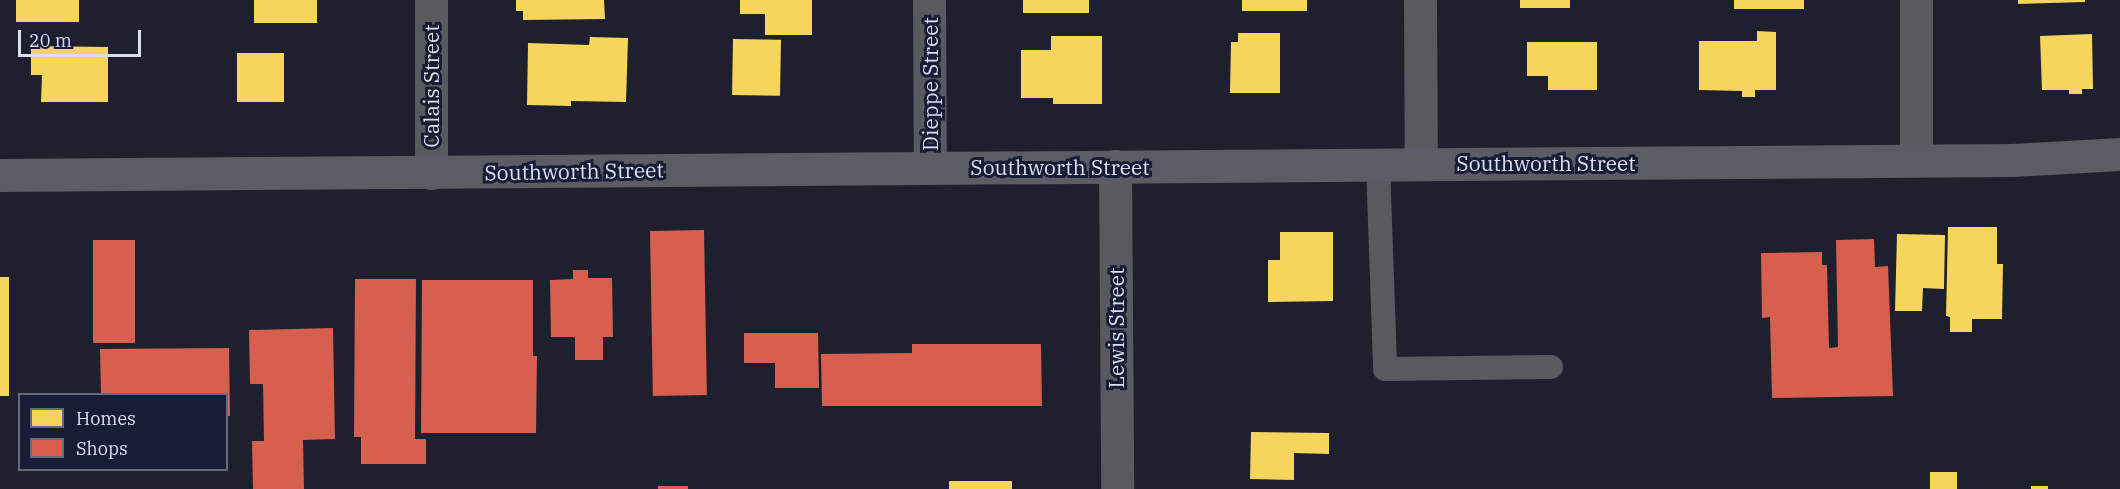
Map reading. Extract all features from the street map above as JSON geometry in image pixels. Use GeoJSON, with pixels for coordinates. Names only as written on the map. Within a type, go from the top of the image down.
{"type":"FeatureCollection","features":[{"type":"Feature","properties":{"kind":"main road","name":"Southworth Street"},"geometry":{"type":"LineString","coordinates":[[0,175],[2012,160],[2120,154]]}},
{"type":"Feature","properties":{"kind":"main road"},"geometry":{"type":"LineString","coordinates":[[2012,160],[2120,175]]}},
{"type":"Feature","properties":{"kind":"street","name":"Calais Street"},"geometry":{"type":"LineString","coordinates":[[430,0],[431,173]]}},
{"type":"Feature","properties":{"kind":"street","name":"Dieppe Street"},"geometry":{"type":"LineString","coordinates":[[929,0],[930,168]]}},
{"type":"Feature","properties":{"kind":"street"},"geometry":{"type":"LineString","coordinates":[[1420,0],[1421,164]]}},
{"type":"Feature","properties":{"kind":"street"},"geometry":{"type":"LineString","coordinates":[[1916,0],[1916,160]]}},
{"type":"Feature","properties":{"kind":"street","name":"Lewis Street"},"geometry":{"type":"LineString","coordinates":[[1115,166],[1118,489]]}},
{"type":"Feature","properties":{"kind":"lane"},"geometry":{"type":"LineString","coordinates":[[1378,164],[1385,369],[1551,367]]}},
{"type":"Feature","properties":{"kind":"building: Homes"},"geometry":{"type":"Polygon","coordinates":[[[16,0],[79,0],[79,22],[16,22],[16,0]]]}},
{"type":"Feature","properties":{"kind":"building: Homes"},"geometry":{"type":"Polygon","coordinates":[[[254,0],[317,0],[317,23],[254,23],[254,0]]]}},
{"type":"Feature","properties":{"kind":"building: Homes"},"geometry":{"type":"Polygon","coordinates":[[[516,0],[604,0],[605,19],[523,20],[523,11],[516,11],[516,0]]]}},
{"type":"Feature","properties":{"kind":"building: Homes"},"geometry":{"type":"Polygon","coordinates":[[[740,0],[812,0],[812,35],[765,35],[765,14],[740,14],[740,0]]]}},
{"type":"Feature","properties":{"kind":"building: Homes"},"geometry":{"type":"Polygon","coordinates":[[[1023,0],[1089,0],[1089,13],[1023,13],[1023,0]]]}},
{"type":"Feature","properties":{"kind":"building: Homes"},"geometry":{"type":"Polygon","coordinates":[[[1242,0],[1307,0],[1307,11],[1242,11],[1242,0]]]}},
{"type":"Feature","properties":{"kind":"building: Homes"},"geometry":{"type":"Polygon","coordinates":[[[1520,0],[1570,0],[1570,8],[1520,8],[1520,0]]]}},
{"type":"Feature","properties":{"kind":"building: Homes"},"geometry":{"type":"Polygon","coordinates":[[[1734,0],[1804,0],[1804,9],[1734,9],[1734,0]]]}},
{"type":"Feature","properties":{"kind":"building: Homes"},"geometry":{"type":"Polygon","coordinates":[[[2018,0],[2085,0],[2085,2],[2018,4],[2018,0]]]}},
{"type":"Feature","properties":{"kind":"building: Homes"},"geometry":{"type":"Polygon","coordinates":[[[1757,31],[1776,32],[1776,90],[1755,90],[1755,97],[1742,97],[1742,91],[1699,90],[1699,41],[1757,41],[1757,31]]]}},
{"type":"Feature","properties":{"kind":"building: Homes"},"geometry":{"type":"Polygon","coordinates":[[[1238,33],[1280,33],[1280,93],[1230,93],[1231,42],[1238,42],[1238,33]]]}},
{"type":"Feature","properties":{"kind":"building: Homes"},"geometry":{"type":"Polygon","coordinates":[[[2092,34],[2093,89],[2082,89],[2082,94],[2069,94],[2069,90],[2042,90],[2040,36],[2092,34]]]}},
{"type":"Feature","properties":{"kind":"building: Homes"},"geometry":{"type":"Polygon","coordinates":[[[1051,36],[1102,36],[1102,104],[1053,104],[1053,98],[1021,98],[1021,50],[1051,50],[1051,36]]]}},
{"type":"Feature","properties":{"kind":"building: Homes"},"geometry":{"type":"Polygon","coordinates":[[[590,37],[628,38],[626,102],[571,101],[571,106],[527,105],[528,43],[589,45],[590,37]]]}},
{"type":"Feature","properties":{"kind":"building: Homes"},"geometry":{"type":"Polygon","coordinates":[[[733,39],[781,40],[780,96],[732,95],[733,39]]]}},
{"type":"Feature","properties":{"kind":"building: Homes"},"geometry":{"type":"Polygon","coordinates":[[[1527,42],[1597,42],[1597,90],[1548,90],[1548,76],[1527,76],[1527,42]]]}},
{"type":"Feature","properties":{"kind":"building: Homes"},"geometry":{"type":"Polygon","coordinates":[[[31,46],[108,47],[108,102],[41,102],[42,75],[31,75],[31,46]]]}},
{"type":"Feature","properties":{"kind":"building: Homes"},"geometry":{"type":"Polygon","coordinates":[[[237,53],[284,53],[284,102],[237,102],[237,53]]]}},
{"type":"Feature","properties":{"kind":"building: Homes"},"geometry":{"type":"Polygon","coordinates":[[[1948,227],[1997,227],[1997,264],[2003,264],[2002,319],[1972,319],[1972,332],[1950,332],[1950,317],[1946,316],[1948,227]]]}},
{"type":"Feature","properties":{"kind":"building: Homes"},"geometry":{"type":"Polygon","coordinates":[[[1280,232],[1333,232],[1333,301],[1268,302],[1268,260],[1280,260],[1280,232]]]}},
{"type":"Feature","properties":{"kind":"building: Homes"},"geometry":{"type":"Polygon","coordinates":[[[1897,234],[1945,235],[1944,289],[1923,288],[1922,311],[1895,311],[1897,234]]]}},
{"type":"Feature","properties":{"kind":"building: Homes"},"geometry":{"type":"Polygon","coordinates":[[[0,277],[9,277],[9,396],[0,396],[0,277]]]}},
{"type":"Feature","properties":{"kind":"building: Homes"},"geometry":{"type":"Polygon","coordinates":[[[1251,432],[1329,433],[1329,454],[1294,453],[1294,480],[1250,479],[1251,432]]]}},
{"type":"Feature","properties":{"kind":"building: Homes"},"geometry":{"type":"Polygon","coordinates":[[[1930,472],[1957,472],[1957,489],[1930,489],[1930,472]]]}},
{"type":"Feature","properties":{"kind":"building: Homes"},"geometry":{"type":"Polygon","coordinates":[[[949,481],[1012,481],[1012,489],[949,489],[949,481]]]}},
{"type":"Feature","properties":{"kind":"building: Homes"},"geometry":{"type":"Polygon","coordinates":[[[2031,486],[2048,486],[2048,489],[2031,489],[2031,486]]]}},
{"type":"Feature","properties":{"kind":"building: Shops"},"geometry":{"type":"Polygon","coordinates":[[[704,230],[707,395],[653,396],[650,231],[704,230]]]}},
{"type":"Feature","properties":{"kind":"building: Shops"},"geometry":{"type":"Polygon","coordinates":[[[1874,239],[1875,267],[1888,266],[1893,396],[1772,398],[1770,317],[1762,318],[1761,253],[1822,252],[1822,265],[1827,265],[1829,348],[1838,347],[1836,240],[1874,239]]]}},
{"type":"Feature","properties":{"kind":"building: Shops"},"geometry":{"type":"Polygon","coordinates":[[[93,240],[135,240],[135,343],[93,343],[93,240]]]}},
{"type":"Feature","properties":{"kind":"building: Shops"},"geometry":{"type":"Polygon","coordinates":[[[573,270],[588,270],[588,278],[612,278],[613,337],[603,337],[603,360],[575,360],[575,337],[551,337],[550,280],[573,279],[573,270]]]}},
{"type":"Feature","properties":{"kind":"building: Shops"},"geometry":{"type":"Polygon","coordinates":[[[355,279],[416,279],[415,439],[426,439],[426,464],[361,464],[361,437],[354,437],[355,279]]]}},
{"type":"Feature","properties":{"kind":"building: Shops"},"geometry":{"type":"Polygon","coordinates":[[[422,280],[533,280],[533,356],[537,356],[536,433],[421,433],[422,280]]]}},
{"type":"Feature","properties":{"kind":"building: Shops"},"geometry":{"type":"Polygon","coordinates":[[[333,328],[335,439],[303,440],[304,489],[253,489],[252,441],[264,441],[263,384],[250,384],[249,330],[333,328]]]}},
{"type":"Feature","properties":{"kind":"building: Shops"},"geometry":{"type":"Polygon","coordinates":[[[744,333],[818,333],[819,388],[775,388],[775,363],[744,363],[744,333]]]}},
{"type":"Feature","properties":{"kind":"building: Shops"},"geometry":{"type":"Polygon","coordinates":[[[912,344],[1041,344],[1042,406],[822,406],[821,354],[912,353],[912,344]]]}},
{"type":"Feature","properties":{"kind":"building: Shops"},"geometry":{"type":"Polygon","coordinates":[[[229,348],[230,416],[228,416],[228,393],[101,393],[100,349],[229,348]]]}},
{"type":"Feature","properties":{"kind":"building: Shops"},"geometry":{"type":"Polygon","coordinates":[[[658,486],[688,486],[688,489],[658,489],[658,486]]]}}]}
